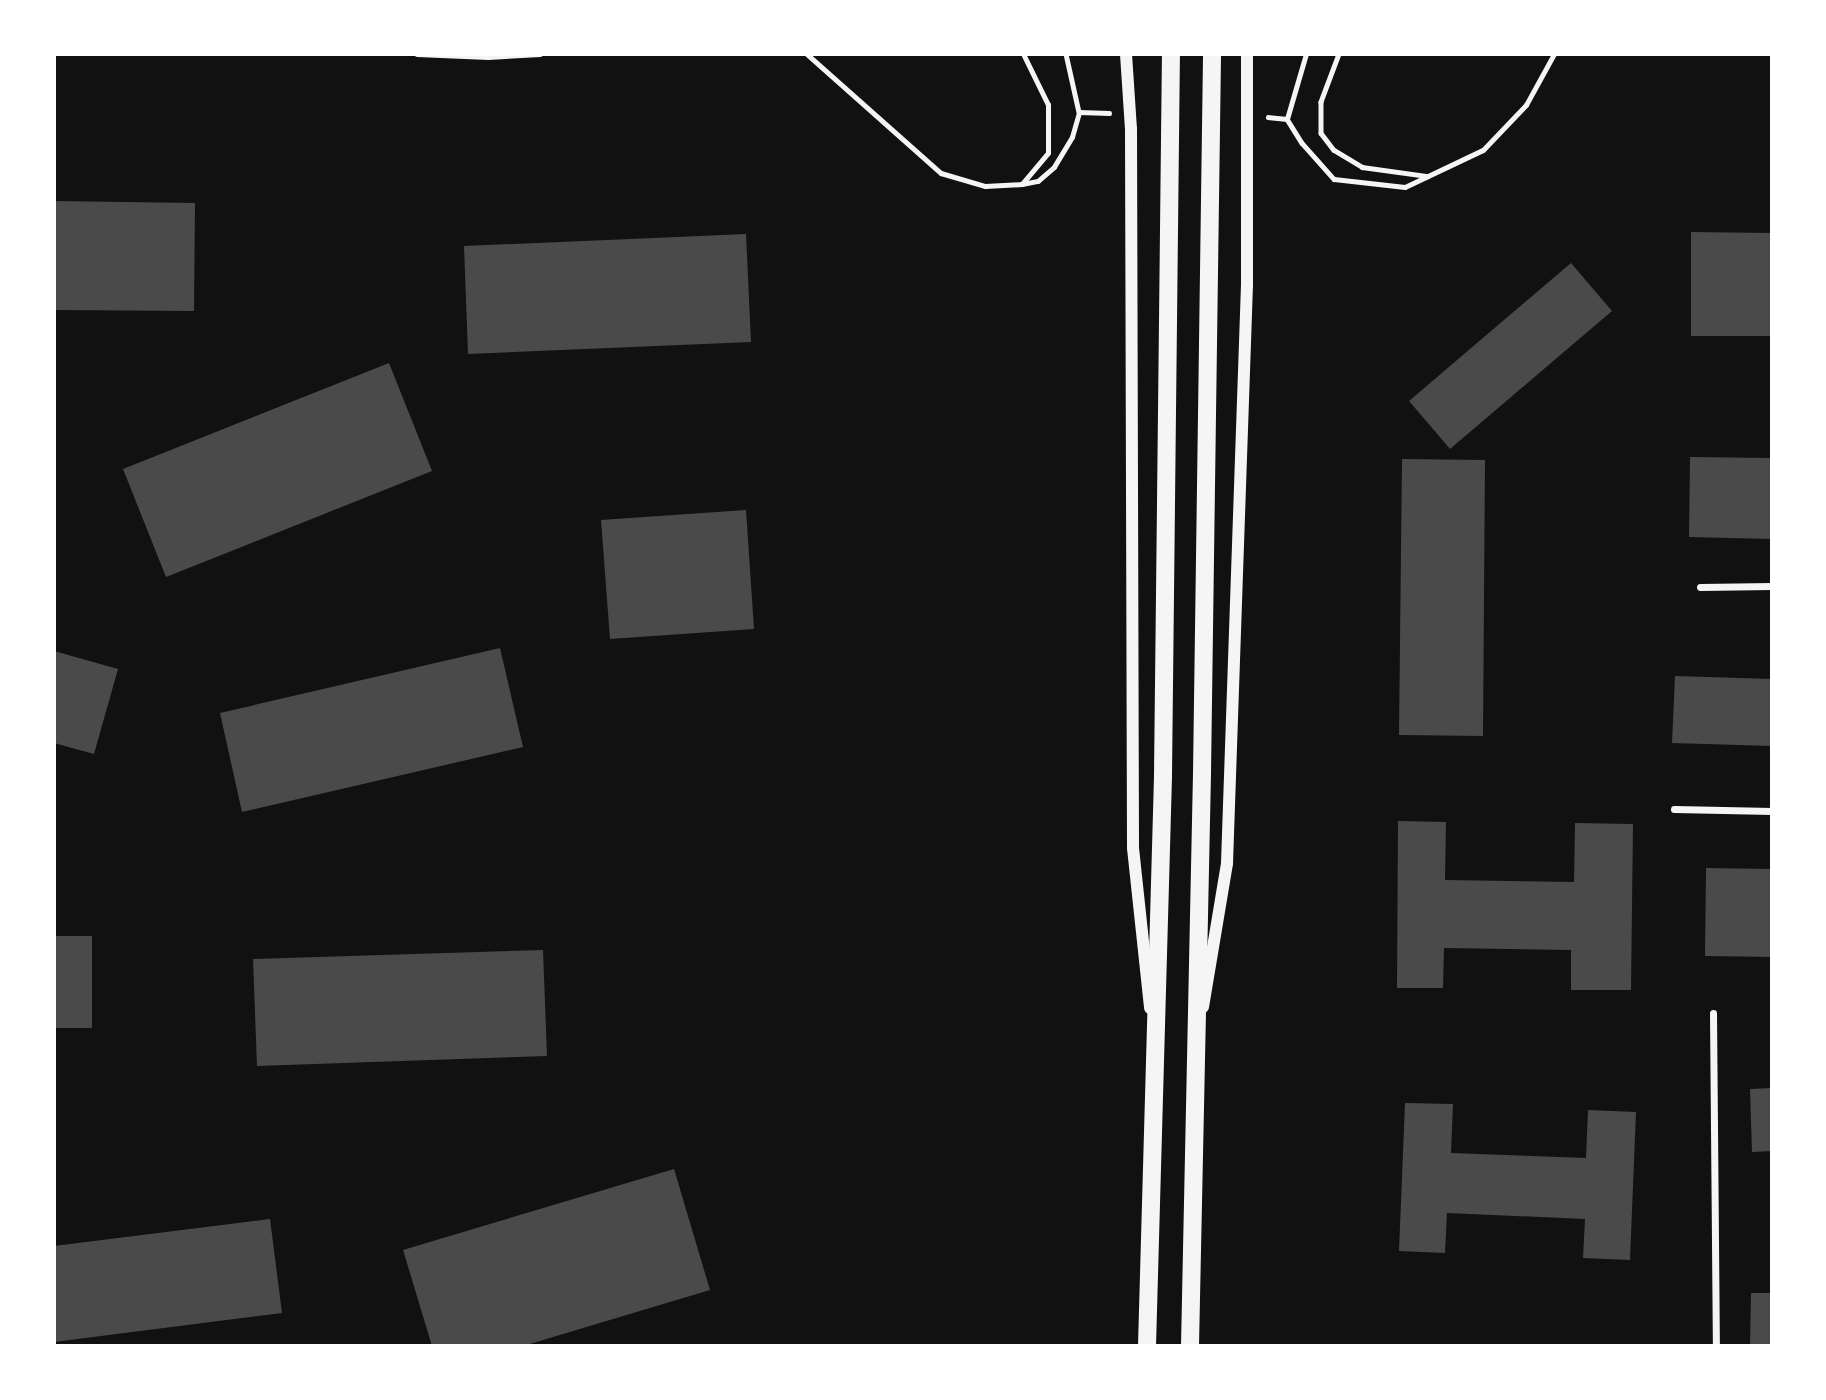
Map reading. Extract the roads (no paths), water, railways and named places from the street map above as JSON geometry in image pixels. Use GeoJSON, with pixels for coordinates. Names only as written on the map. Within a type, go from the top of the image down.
{"type":"FeatureCollection","features":[{"type":"Feature","properties":{"kind":"main road"},"geometry":{"type":"LineString","coordinates":[[1147,1346],[1163,776],[1171,54]]}},
{"type":"Feature","properties":{"kind":"main road"},"geometry":{"type":"LineString","coordinates":[[1190,1346],[1202,773],[1212,54]]}},
{"type":"Feature","properties":{"kind":"street"},"geometry":{"type":"LineString","coordinates":[[1125,54],[1130,115],[1133,848],[1155,1048]]}},
{"type":"Feature","properties":{"kind":"street"},"geometry":{"type":"LineString","coordinates":[[1195,1052],[1227,863],[1246,299],[1247,54]]}},
{"type":"Feature","properties":{"kind":"street"},"geometry":{"type":"LineString","coordinates":[[1700,587],[1772,586]]}},
{"type":"Feature","properties":{"kind":"street"},"geometry":{"type":"LineString","coordinates":[[1674,809],[1772,811]]}},
{"type":"Feature","properties":{"kind":"street"},"geometry":{"type":"LineString","coordinates":[[1713,1013],[1716,1346]]}}]}
